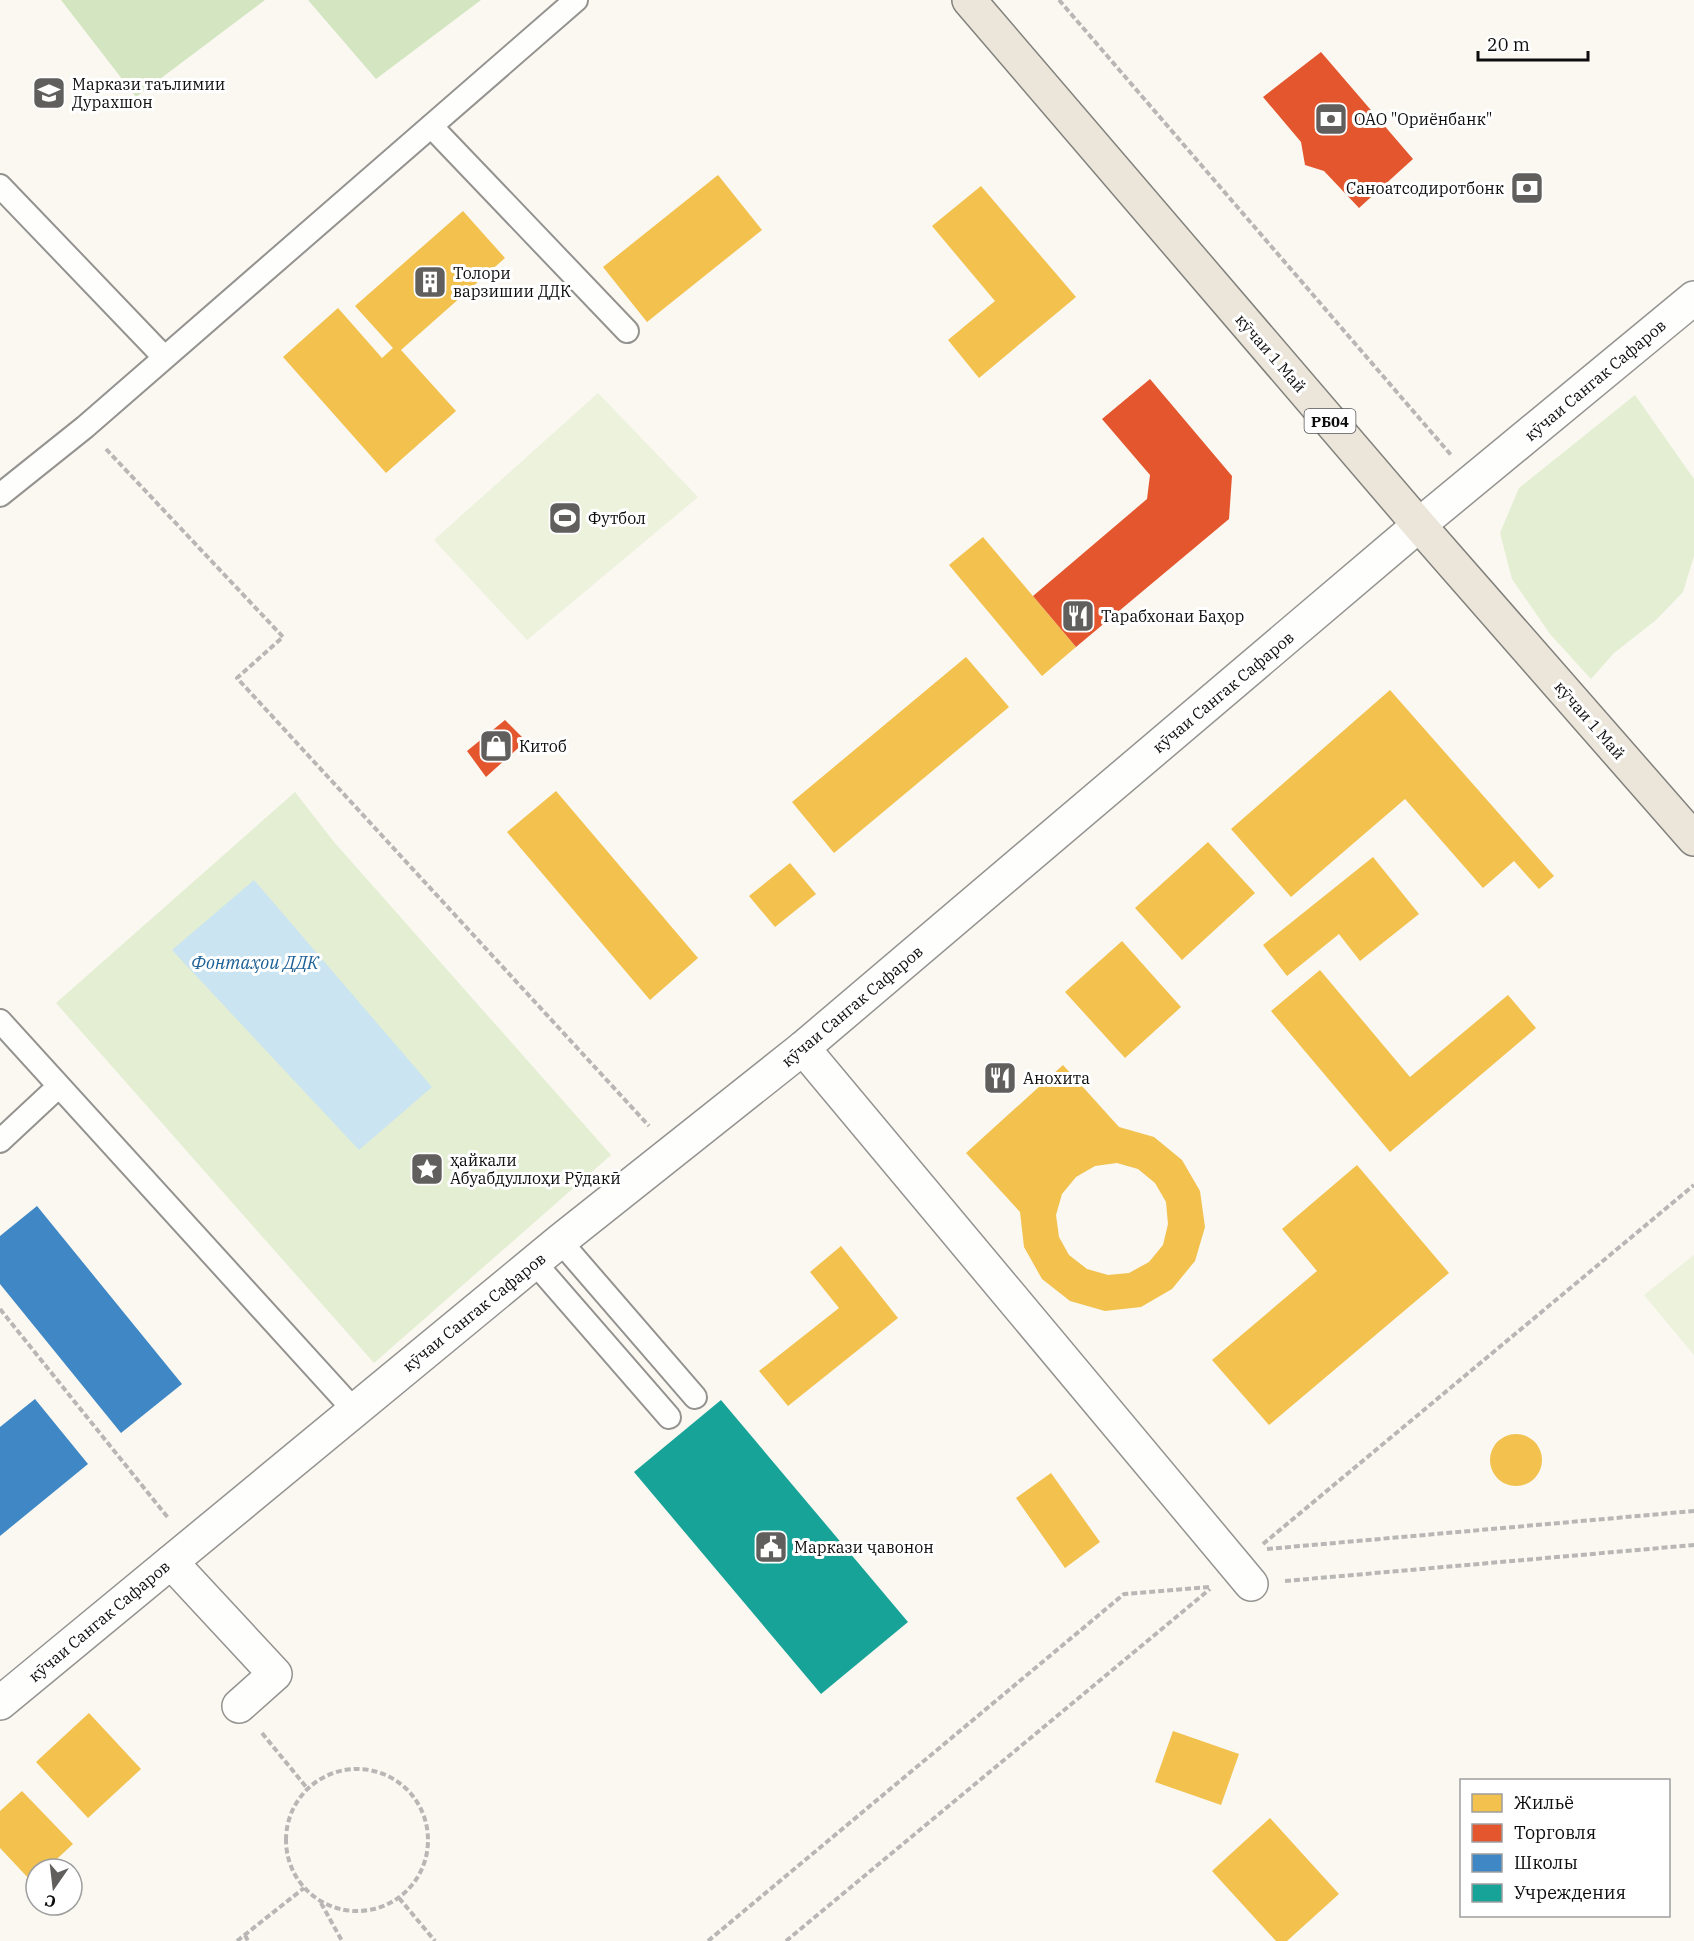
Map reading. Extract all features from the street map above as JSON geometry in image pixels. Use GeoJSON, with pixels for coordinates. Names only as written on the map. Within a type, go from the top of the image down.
{"type":"FeatureCollection","features":[{"type":"Feature","properties":{"kind":"main road","name":"кӯчаи 1 Май"},"geometry":{"type":"LineString","coordinates":[[969,0],[1419,525],[1694,839]]}},
{"type":"Feature","properties":{"kind":"street","name":"кӯчаи Сангак Сафаров"},"geometry":{"type":"LineString","coordinates":[[0,1704],[560,1241],[803,1048],[1419,525],[1694,298]]}},
{"type":"Feature","properties":{"kind":"street"},"geometry":{"type":"LineString","coordinates":[[803,1048],[1251,1584]]}},
{"type":"Feature","properties":{"kind":"street"},"geometry":{"type":"LineString","coordinates":[[180,1554],[275,1674],[239,1706]]}},
{"type":"Feature","properties":{"kind":"lane"},"geometry":{"type":"LineString","coordinates":[[0,495],[85,427],[576,0]]}},
{"type":"Feature","properties":{"kind":"lane"},"geometry":{"type":"LineString","coordinates":[[431,126],[627,331]]}},
{"type":"Feature","properties":{"kind":"lane"},"geometry":{"type":"LineString","coordinates":[[0,186],[164,357]]}},
{"type":"Feature","properties":{"kind":"lane"},"geometry":{"type":"LineString","coordinates":[[0,1021],[354,1410]]}},
{"type":"Feature","properties":{"kind":"lane"},"geometry":{"type":"LineString","coordinates":[[0,1141],[59,1086]]}},
{"type":"Feature","properties":{"kind":"lane"},"geometry":{"type":"LineString","coordinates":[[560,1241],[695,1397]]}},
{"type":"Feature","properties":{"kind":"lane"},"geometry":{"type":"LineString","coordinates":[[535,1263],[669,1417]]}},
{"type":"Feature","properties":{"kind":"path"},"geometry":{"type":"LineString","coordinates":[[1059,0],[1473,481]]}},
{"type":"Feature","properties":{"kind":"path"},"geometry":{"type":"LineString","coordinates":[[85,427],[283,637],[237,678],[673,1152]]}},
{"type":"Feature","properties":{"kind":"path"},"geometry":{"type":"LineString","coordinates":[[0,1309],[180,1554]]}},
{"type":"Feature","properties":{"kind":"path"},"geometry":{"type":"LineString","coordinates":[[1256,1550],[1694,1510]]}},
{"type":"Feature","properties":{"kind":"path"},"geometry":{"type":"LineString","coordinates":[[239,1706],[308,1788]]}},
{"type":"Feature","properties":{"kind":"path"},"geometry":{"type":"LineString","coordinates":[[351,1768],[376,1771],[398,1781],[416,1799],[426,1820],[429,1845],[423,1869],[410,1889],[390,1904],[366,1911],[342,1910],[321,1902],[304,1888],[292,1870],[286,1848],[287,1826],[294,1806],[308,1788],[328,1774],[351,1768]]}},
{"type":"Feature","properties":{"kind":"path"},"geometry":{"type":"LineString","coordinates":[[708,1941],[887,1793]]}},
{"type":"Feature","properties":{"kind":"path"},"geometry":{"type":"LineString","coordinates":[[237,1941],[304,1888]]}},
{"type":"Feature","properties":{"kind":"path"},"geometry":{"type":"LineString","coordinates":[[399,1898],[435,1941]]}},
{"type":"Feature","properties":{"kind":"path"},"geometry":{"type":"LineString","coordinates":[[321,1902],[342,1941]]}},
{"type":"Feature","properties":{"kind":"path"},"geometry":{"type":"LineString","coordinates":[[245,1935],[248,1941]]}},
{"type":"Feature","properties":{"kind":"green space"},"geometry":{"type":"Polygon","coordinates":[[[61,0],[265,0],[136,97],[61,0]]]}},
{"type":"Feature","properties":{"kind":"green space"},"geometry":{"type":"Polygon","coordinates":[[[308,0],[481,0],[376,79],[308,0]]]}},
{"type":"Feature","properties":{"kind":"green space","name":"Футбол"},"geometry":{"type":"Polygon","coordinates":[[[598,393],[698,497],[527,640],[434,540],[598,393]]]}},
{"type":"Feature","properties":{"kind":"green space"},"geometry":{"type":"Polygon","coordinates":[[[1635,395],[1694,479],[1694,556],[1683,592],[1656,620],[1614,653],[1591,679],[1550,634],[1512,579],[1500,533],[1519,488],[1635,395]]]}},
{"type":"Feature","properties":{"kind":"green space"},"geometry":{"type":"Polygon","coordinates":[[[295,792],[334,842],[611,1155],[374,1363],[56,1003],[295,792]]]}},
{"type":"Feature","properties":{"kind":"green space"},"geometry":{"type":"Polygon","coordinates":[[[1694,1255],[1694,1355],[1644,1295],[1694,1255]]]}},
{"type":"Feature","properties":{"kind":"water","name":"Фонтаҳои ДДК"},"geometry":{"type":"Polygon","coordinates":[[[254,880],[432,1087],[359,1150],[172,950],[254,880]]]}},
{"type":"Feature","properties":{"kind":"building: Жильё"},"geometry":{"type":"Polygon","coordinates":[[[718,175],[762,230],[647,322],[603,267],[718,175]]]}},
{"type":"Feature","properties":{"kind":"building: Жильё"},"geometry":{"type":"Polygon","coordinates":[[[981,186],[1076,297],[979,378],[948,340],[995,301],[932,226],[981,186]]]}},
{"type":"Feature","properties":{"kind":"building: Жильё"},"geometry":{"type":"Polygon","coordinates":[[[463,211],[505,258],[401,350],[456,411],[386,473],[283,357],[338,308],[382,358],[393,348],[355,306],[463,211]]]}},
{"type":"Feature","properties":{"kind":"building: Жильё"},"geometry":{"type":"Polygon","coordinates":[[[983,537],[1076,647],[1042,676],[949,565],[983,537]]]}},
{"type":"Feature","properties":{"kind":"building: Жильё"},"geometry":{"type":"Polygon","coordinates":[[[966,657],[1009,707],[834,853],[792,802],[966,657]]]}},
{"type":"Feature","properties":{"kind":"building: Жильё"},"geometry":{"type":"Polygon","coordinates":[[[1390,690],[1554,876],[1539,889],[1514,861],[1483,888],[1405,799],[1291,897],[1231,829],[1390,690]]]}},
{"type":"Feature","properties":{"kind":"building: Жильё"},"geometry":{"type":"Polygon","coordinates":[[[556,791],[698,958],[650,1000],[507,832],[556,791]]]}},
{"type":"Feature","properties":{"kind":"building: Жильё"},"geometry":{"type":"Polygon","coordinates":[[[1208,842],[1255,893],[1182,960],[1135,908],[1208,842]]]}},
{"type":"Feature","properties":{"kind":"building: Жильё"},"geometry":{"type":"Polygon","coordinates":[[[1373,857],[1419,914],[1360,961],[1339,934],[1287,976],[1263,945],[1373,857]]]}},
{"type":"Feature","properties":{"kind":"building: Жильё"},"geometry":{"type":"Polygon","coordinates":[[[790,863],[816,894],[775,927],[749,896],[790,863]]]}},
{"type":"Feature","properties":{"kind":"building: Жильё"},"geometry":{"type":"Polygon","coordinates":[[[1122,941],[1181,1007],[1125,1058],[1065,992],[1122,941]]]}},
{"type":"Feature","properties":{"kind":"building: Жильё"},"geometry":{"type":"Polygon","coordinates":[[[1320,970],[1410,1077],[1508,995],[1536,1028],[1390,1152],[1271,1011],[1320,970]]]}},
{"type":"Feature","properties":{"kind":"building: Жильё"},"geometry":{"type":"Polygon","coordinates":[[[1063,1065],[1119,1127],[1154,1137],[1182,1160],[1200,1191],[1205,1227],[1195,1261],[1172,1289],[1141,1307],[1105,1311],[1070,1301],[1042,1279],[1024,1247],[1020,1212],[966,1153],[1063,1065]],[[1117,1163],[1095,1166],[1076,1177],[1062,1194],[1056,1215],[1059,1237],[1069,1255],[1087,1269],[1108,1275],[1129,1273],[1149,1262],[1163,1245],[1168,1224],[1166,1202],[1155,1183],[1138,1169],[1117,1163]]]}},
{"type":"Feature","properties":{"kind":"building: Жильё"},"geometry":{"type":"Polygon","coordinates":[[[1357,1165],[1449,1273],[1269,1425],[1212,1360],[1317,1271],[1282,1229],[1357,1165]]]}},
{"type":"Feature","properties":{"kind":"building: Жильё"},"geometry":{"type":"Polygon","coordinates":[[[841,1246],[898,1318],[788,1406],[759,1371],[839,1308],[810,1272],[841,1246]]]}},
{"type":"Feature","properties":{"kind":"building: Жильё"},"geometry":{"type":"Polygon","coordinates":[[[1516,1434],[1526,1436],[1534,1442],[1540,1450],[1542,1460],[1540,1470],[1534,1478],[1526,1484],[1516,1486],[1506,1484],[1498,1478],[1492,1470],[1490,1460],[1492,1450],[1498,1442],[1506,1436],[1516,1434]]]}},
{"type":"Feature","properties":{"kind":"building: Жильё"},"geometry":{"type":"Polygon","coordinates":[[[1051,1473],[1100,1542],[1065,1568],[1016,1498],[1051,1473]]]}},
{"type":"Feature","properties":{"kind":"building: Жильё"},"geometry":{"type":"Polygon","coordinates":[[[89,1713],[141,1769],[88,1818],[36,1762],[89,1713]]]}},
{"type":"Feature","properties":{"kind":"building: Жильё"},"geometry":{"type":"Polygon","coordinates":[[[1173,1731],[1239,1754],[1221,1805],[1155,1782],[1173,1731]]]}},
{"type":"Feature","properties":{"kind":"building: Жильё"},"geometry":{"type":"Polygon","coordinates":[[[22,1791],[73,1844],[59,1857],[24,1857],[24,1874],[0,1848],[0,1811],[22,1791]]]}},
{"type":"Feature","properties":{"kind":"building: Жильё"},"geometry":{"type":"Polygon","coordinates":[[[1270,1818],[1339,1894],[1287,1941],[1276,1941],[1212,1871],[1270,1818]]]}},
{"type":"Feature","properties":{"kind":"building: Торговля","name":"ОАО \"Ориёнбанк\""},"geometry":{"type":"Polygon","coordinates":[[[1321,52],[1413,159],[1359,208],[1324,171],[1305,165],[1301,142],[1263,97],[1321,52]]]}},
{"type":"Feature","properties":{"kind":"building: Торговля"},"geometry":{"type":"Polygon","coordinates":[[[1150,379],[1232,476],[1229,519],[1076,647],[1033,596],[1147,499],[1150,475],[1102,419],[1150,379]]]}},
{"type":"Feature","properties":{"kind":"building: Торговля","name":"Китоб"},"geometry":{"type":"Polygon","coordinates":[[[505,720],[526,741],[486,777],[467,751],[505,720]]]}},
{"type":"Feature","properties":{"kind":"building: Школы"},"geometry":{"type":"Polygon","coordinates":[[[37,1206],[182,1384],[121,1433],[0,1284],[0,1236],[37,1206]]]}},
{"type":"Feature","properties":{"kind":"building: Школы"},"geometry":{"type":"Polygon","coordinates":[[[35,1399],[88,1464],[0,1536],[0,1427],[35,1399]]]}},
{"type":"Feature","properties":{"kind":"building: Учреждения","name":"Маркази ҷавонон"},"geometry":{"type":"Polygon","coordinates":[[[721,1400],[908,1622],[821,1694],[634,1472],[721,1400]]]}},
{"type":"Feature","properties":{"kind":"place","name":"Маркази таълимии Дурахшон"},"geometry":{"type":"Point","coordinates":[49,93]}},
{"type":"Feature","properties":{"kind":"place","name":"ОАО \"Ориёнбанк\""},"geometry":{"type":"Point","coordinates":[1331,119]}},
{"type":"Feature","properties":{"kind":"place","name":"Саноатсодиротбонк"},"geometry":{"type":"Point","coordinates":[1527,188]}},
{"type":"Feature","properties":{"kind":"place","name":"Толори варзишии ДДК"},"geometry":{"type":"Point","coordinates":[430,282]}},
{"type":"Feature","properties":{"kind":"place","name":"Футбол"},"geometry":{"type":"Point","coordinates":[565,518]}},
{"type":"Feature","properties":{"kind":"place","name":"Тарабхонаи Баҳор"},"geometry":{"type":"Point","coordinates":[1078,616]}},
{"type":"Feature","properties":{"kind":"place","name":"Китоб"},"geometry":{"type":"Point","coordinates":[496,746]}},
{"type":"Feature","properties":{"kind":"place","name":"Анохита"},"geometry":{"type":"Point","coordinates":[1000,1078]}},
{"type":"Feature","properties":{"kind":"place","name":"ҳайкали Абуабдуллоҳи Рӯдакӣ"},"geometry":{"type":"Point","coordinates":[427,1169]}},
{"type":"Feature","properties":{"kind":"place","name":"Маркази ҷавонон"},"geometry":{"type":"Point","coordinates":[771,1547]}}]}
